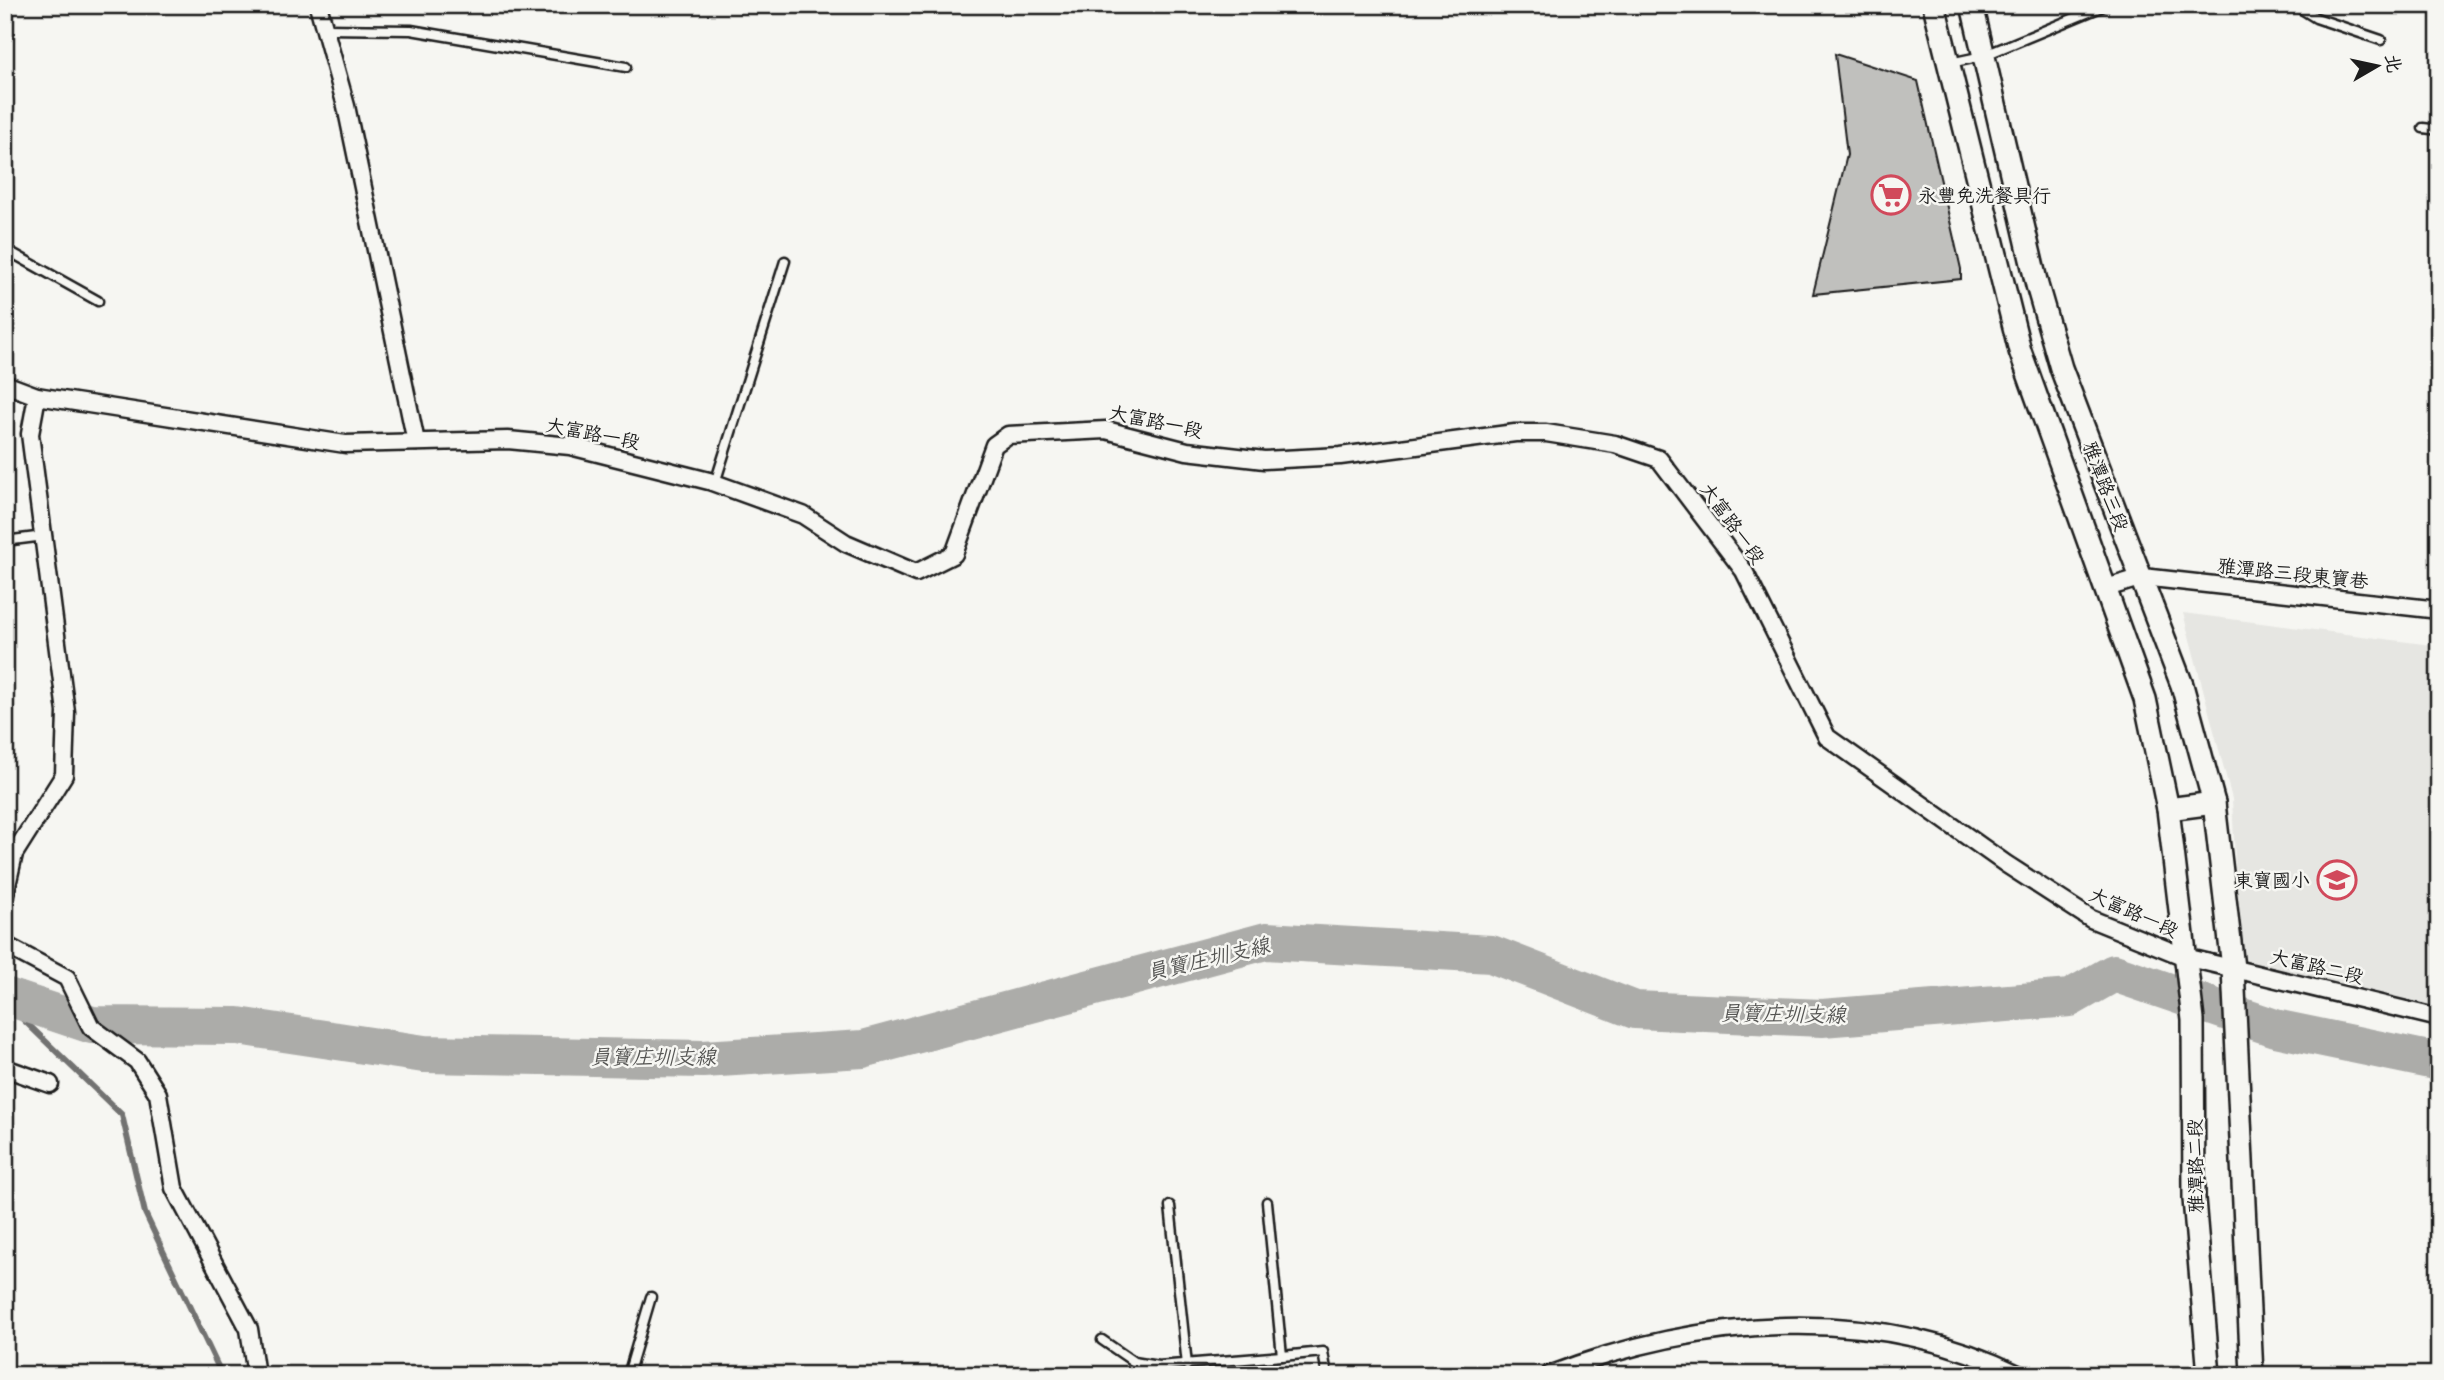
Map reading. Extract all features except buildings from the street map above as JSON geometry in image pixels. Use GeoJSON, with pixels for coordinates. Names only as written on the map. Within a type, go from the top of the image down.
{"type":"FeatureCollection","features":[{"type":"Feature","properties":{"kind":"street"},"geometry":{"type":"LineString","coordinates":[[318,5],[346,106],[416,442]]}},
{"type":"Feature","properties":{"kind":"street","name":"雅潭路三段"},"geometry":{"type":"LineString","coordinates":[[1934,5],[2020,351],[2145,699],[2168,809],[2186,957]]}},
{"type":"Feature","properties":{"kind":"street","name":"雅潭路三段"},"geometry":{"type":"LineString","coordinates":[[1972,5],[2037,285],[2061,368],[2182,685],[2214,803],[2233,968]]}},
{"type":"Feature","properties":{"kind":"street","name":"大富路一段"},"geometry":{"type":"LineString","coordinates":[[5,384],[37,396],[345,444],[508,440],[570,446],[715,483],[803,515],[846,543],[916,573],[954,554],[994,445],[1008,435],[1106,430],[1187,451],[1264,460],[1340,456],[1515,433],[1546,433],[1615,444],[1658,459],[1744,571],[1827,737],[2006,864],[2091,919],[2186,957]]}},
{"type":"Feature","properties":{"kind":"street"},"geometry":{"type":"LineString","coordinates":[[5,894],[14,854],[64,775],[66,712],[30,434],[37,396]]}},
{"type":"Feature","properties":{"kind":"street"},"geometry":{"type":"LineString","coordinates":[[2106,588],[2143,577]]}},
{"type":"Feature","properties":{"kind":"street","name":"雅潭路三段東寶巷"},"geometry":{"type":"LineString","coordinates":[[2143,577],[2439,610]]}},
{"type":"Feature","properties":{"kind":"street"},"geometry":{"type":"LineString","coordinates":[[2168,809],[2214,803]]}},
{"type":"Feature","properties":{"kind":"street"},"geometry":{"type":"LineString","coordinates":[[5,945],[67,978],[91,1027],[137,1061],[158,1094],[174,1188],[249,1329],[256,1375]]}},
{"type":"Feature","properties":{"kind":"street","name":"大富路二段"},"geometry":{"type":"LineString","coordinates":[[2186,957],[2439,1018]]}},
{"type":"Feature","properties":{"kind":"street","name":"雅潭路二段"},"geometry":{"type":"LineString","coordinates":[[2186,957],[2193,1020],[2194,1199],[2209,1375]]}},
{"type":"Feature","properties":{"kind":"street"},"geometry":{"type":"LineString","coordinates":[[2233,968],[2252,1375]]}},
{"type":"Feature","properties":{"kind":"street"},"geometry":{"type":"LineString","coordinates":[[5,1068],[50,1084]]}},
{"type":"Feature","properties":{"kind":"street"},"geometry":{"type":"LineString","coordinates":[[1549,1375],[1666,1338],[1786,1324],[1900,1333],[1997,1363],[2020,1375]]}},
{"type":"Feature","properties":{"kind":"lane"},"geometry":{"type":"LineString","coordinates":[[1947,63],[1983,56],[2106,5]]}},
{"type":"Feature","properties":{"kind":"lane"},"geometry":{"type":"LineString","coordinates":[[2295,5],[2316,19],[2381,40]]}},
{"type":"Feature","properties":{"kind":"lane"},"geometry":{"type":"LineString","coordinates":[[324,29],[411,30],[626,67]]}},
{"type":"Feature","properties":{"kind":"lane"},"geometry":{"type":"LineString","coordinates":[[2423,128],[2439,130]]}},
{"type":"Feature","properties":{"kind":"lane"},"geometry":{"type":"LineString","coordinates":[[5,249],[98,301]]}},
{"type":"Feature","properties":{"kind":"lane"},"geometry":{"type":"LineString","coordinates":[[715,483],[785,261]]}},
{"type":"Feature","properties":{"kind":"lane"},"geometry":{"type":"LineString","coordinates":[[5,541],[44,536]]}},
{"type":"Feature","properties":{"kind":"lane"},"geometry":{"type":"LineString","coordinates":[[1267,1202],[1282,1356]]}},
{"type":"Feature","properties":{"kind":"lane"},"geometry":{"type":"LineString","coordinates":[[1170,1206],[1187,1365]]}},
{"type":"Feature","properties":{"kind":"lane"},"geometry":{"type":"LineString","coordinates":[[628,1375],[651,1297]]}},
{"type":"Feature","properties":{"kind":"lane"},"geometry":{"type":"LineString","coordinates":[[1102,1340],[1135,1362],[1158,1366],[1323,1352],[1327,1375]]}},
{"type":"Feature","properties":{"kind":"shaded area","name":"東寶國小"},"geometry":{"type":"Polygon","coordinates":[[[2183,613],[2439,646],[2439,1011],[2240,961],[2232,799],[2183,613]]]}},
{"type":"Feature","properties":{"kind":"waterway","name":"員寶庄圳支線"},"geometry":{"type":"LineString","coordinates":[[5,996],[92,1025],[238,1026],[424,1054],[703,1059],[863,1049],[1266,941],[1491,954],[1635,1010],[1822,1018],[2070,998],[2114,973],[2275,1028],[2439,1062]]}},
{"type":"Feature","properties":{"kind":"waterway"},"geometry":{"type":"LineString","coordinates":[[5,1002],[122,1115],[145,1213],[222,1375]]}},
{"type":"Feature","properties":{"kind":"place","name":"永豐免洗餐具行"},"geometry":{"type":"Point","coordinates":[1891,195]}},
{"type":"Feature","properties":{"kind":"place","name":"東寶國小"},"geometry":{"type":"Point","coordinates":[2337,880]}}]}
